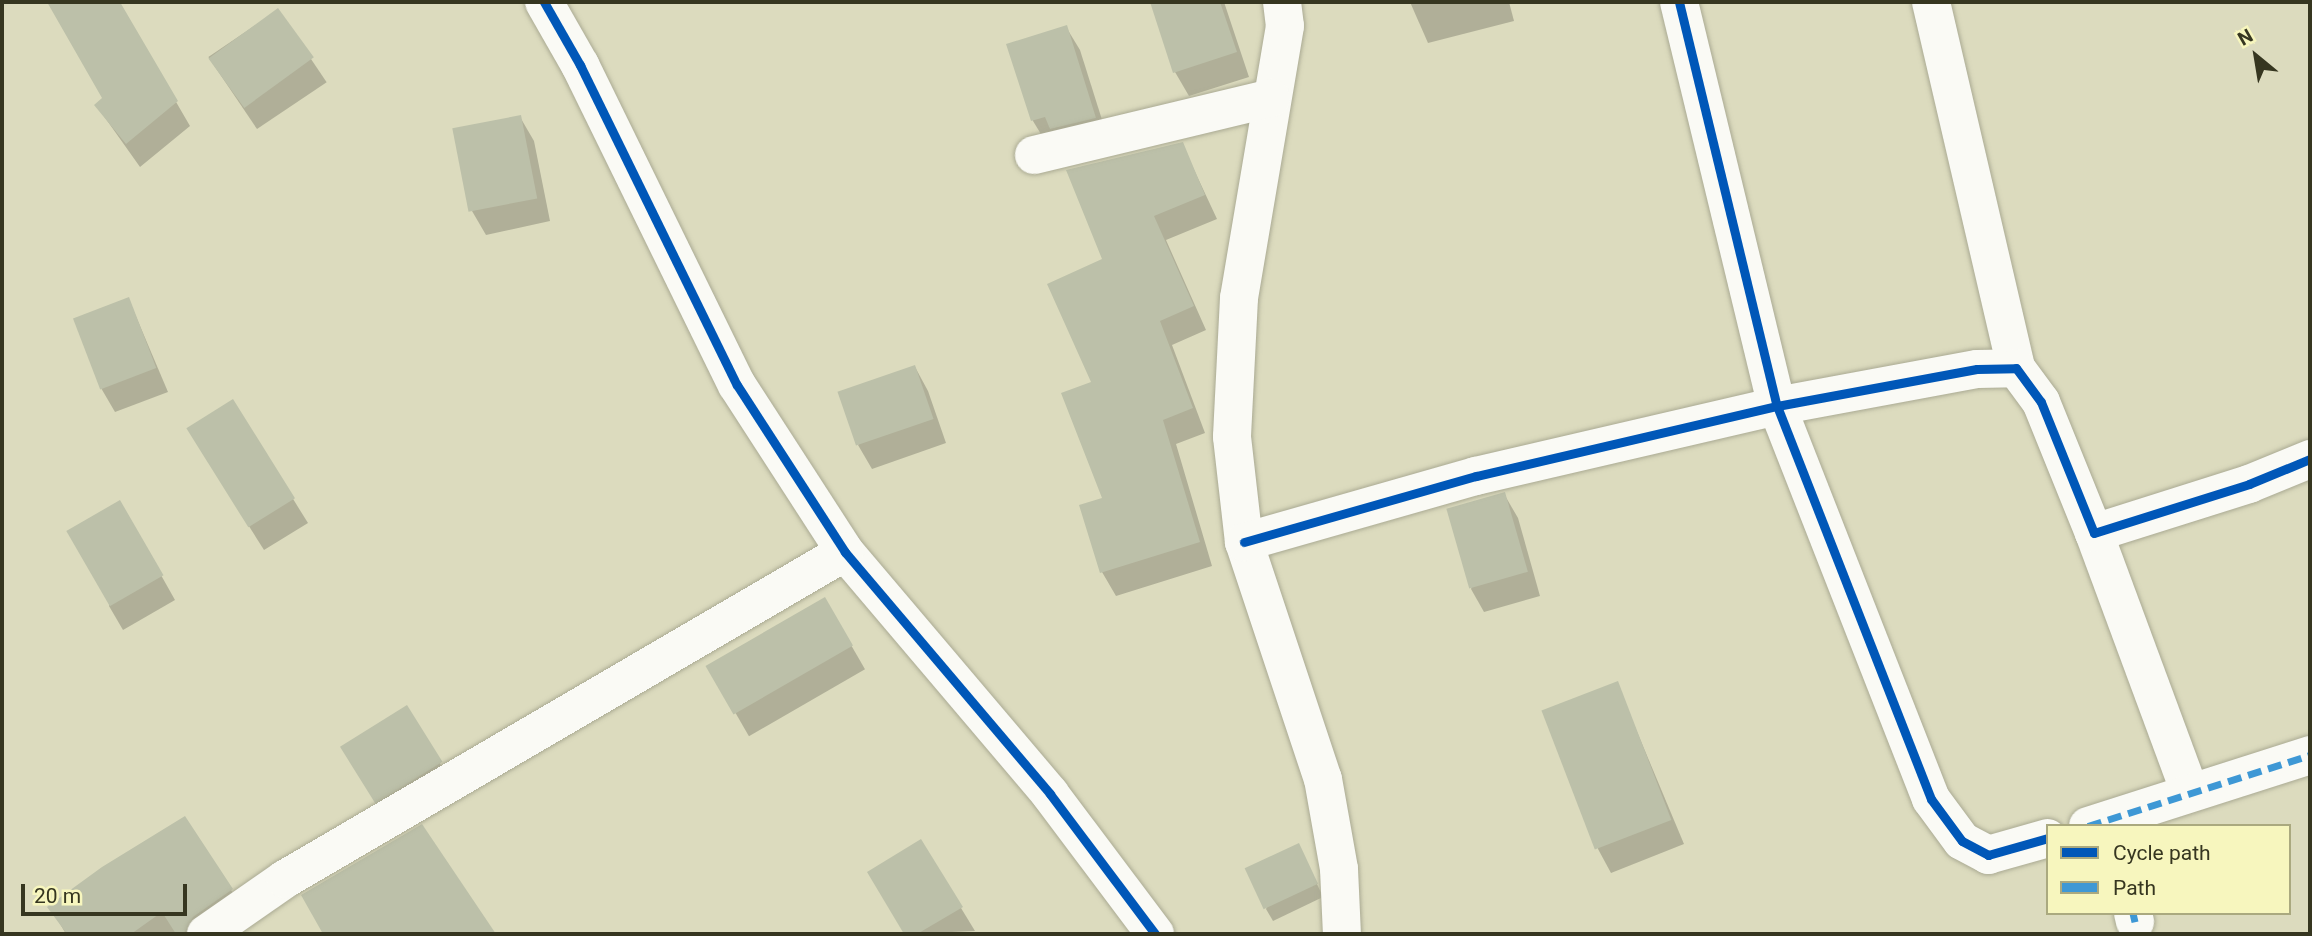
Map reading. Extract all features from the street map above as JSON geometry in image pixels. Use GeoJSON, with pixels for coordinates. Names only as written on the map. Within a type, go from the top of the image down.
{"type":"FeatureCollection","features":[{"type":"Feature","properties":{"kind":"street"},"geometry":{"type":"LineString","coordinates":[[544,2],[580,65],[737,385],[845,552],[1050,794],[1155,934]]}},
{"type":"Feature","properties":{"kind":"street"},"geometry":{"type":"LineString","coordinates":[[1282,2],[1285,26],[1271,98],[1233,358],[1231,437],[1244,542],[1323,779],[1339,869],[1342,934]]}},
{"type":"Feature","properties":{"kind":"street"},"geometry":{"type":"LineString","coordinates":[[1679,2],[1777,406],[1931,799],[1962,841],[1989,855],[2046,839]]}},
{"type":"Feature","properties":{"kind":"street"},"geometry":{"type":"LineString","coordinates":[[1931,2],[2016,368],[2041,402],[2094,533],[2190,792]]}},
{"type":"Feature","properties":{"kind":"street"},"geometry":{"type":"LineString","coordinates":[[1034,155],[1271,98]]}},
{"type":"Feature","properties":{"kind":"street"},"geometry":{"type":"LineString","coordinates":[[1244,542],[1476,476],[1777,406],[1977,369],[2016,368]]}},
{"type":"Feature","properties":{"kind":"street"},"geometry":{"type":"LineString","coordinates":[[2094,533],[2249,484],[2310,459]]}},
{"type":"Feature","properties":{"kind":"street"},"geometry":{"type":"LineString","coordinates":[[206,934],[285,879],[845,552]]}},
{"type":"Feature","properties":{"kind":"street"},"geometry":{"type":"LineString","coordinates":[[2102,824],[2190,792],[2310,755]]}},
{"type":"Feature","properties":{"kind":"building"},"geometry":{"type":"Polygon","coordinates":[[[47,2],[120,2],[178,101],[126,144],[94,105],[102,98],[47,2]]]}},
{"type":"Feature","properties":{"kind":"building"},"geometry":{"type":"Polygon","coordinates":[[[1150,2],[1220,2],[1237,52],[1173,73],[1150,2]]]}},
{"type":"Feature","properties":{"kind":"building"},"geometry":{"type":"Polygon","coordinates":[[[278,8],[314,57],[244,108],[208,59],[278,8]]]}},
{"type":"Feature","properties":{"kind":"building"},"geometry":{"type":"Polygon","coordinates":[[[1067,25],[1096,118],[1050,129],[1045,117],[1031,121],[1006,44],[1067,25]]]}},
{"type":"Feature","properties":{"kind":"building"},"geometry":{"type":"Polygon","coordinates":[[[521,115],[537,198],[469,212],[452,128],[521,115]]]}},
{"type":"Feature","properties":{"kind":"building"},"geometry":{"type":"Polygon","coordinates":[[[1183,142],[1205,195],[1154,216],[1194,306],[1160,321],[1193,408],[1163,420],[1200,542],[1100,573],[1079,505],[1102,498],[1061,393],[1091,382],[1047,284],[1102,259],[1066,170],[1183,142]]]}},
{"type":"Feature","properties":{"kind":"building"},"geometry":{"type":"Polygon","coordinates":[[[129,297],[156,368],[100,389],[73,319],[129,297]]]}},
{"type":"Feature","properties":{"kind":"building"},"geometry":{"type":"Polygon","coordinates":[[[915,365],[934,419],[856,446],[837,392],[915,365]]]}},
{"type":"Feature","properties":{"kind":"building"},"geometry":{"type":"Polygon","coordinates":[[[233,399],[295,498],[248,527],[186,428],[233,399]]]}},
{"type":"Feature","properties":{"kind":"building"},"geometry":{"type":"Polygon","coordinates":[[[1505,492],[1528,572],[1469,589],[1446,509],[1505,492]]]}},
{"type":"Feature","properties":{"kind":"building"},"geometry":{"type":"Polygon","coordinates":[[[120,500],[164,575],[110,606],[66,531],[120,500]]]}},
{"type":"Feature","properties":{"kind":"building"},"geometry":{"type":"Polygon","coordinates":[[[825,597],[853,645],[733,714],[705,666],[825,597]]]}},
{"type":"Feature","properties":{"kind":"building"},"geometry":{"type":"Polygon","coordinates":[[[1618,681],[1671,820],[1595,849],[1541,710],[1618,681]]]}},
{"type":"Feature","properties":{"kind":"building"},"geometry":{"type":"Polygon","coordinates":[[[407,705],[443,762],[376,804],[340,747],[407,705]]]}},
{"type":"Feature","properties":{"kind":"building"},"geometry":{"type":"Polygon","coordinates":[[[185,816],[233,889],[193,917],[184,934],[176,934],[162,912],[131,934],[67,934],[47,907],[102,867],[185,816]]]}},
{"type":"Feature","properties":{"kind":"building"},"geometry":{"type":"Polygon","coordinates":[[[422,824],[496,934],[323,934],[301,895],[422,824]]]}},
{"type":"Feature","properties":{"kind":"building"},"geometry":{"type":"Polygon","coordinates":[[[921,839],[963,907],[917,934],[904,934],[867,872],[921,839]]]}},
{"type":"Feature","properties":{"kind":"building"},"geometry":{"type":"Polygon","coordinates":[[[1299,843],[1318,884],[1264,909],[1245,868],[1299,843]]]}},
{"type":"Feature","properties":{"kind":"marked path"},"geometry":{"type":"LineString","coordinates":[[2094,824],[2310,755]]}},
{"type":"Feature","properties":{"kind":"marked path"},"geometry":{"type":"LineString","coordinates":[[2133,915],[2135,922]]}},
{"type":"Feature","properties":{"kind":"cycle path"},"geometry":{"type":"LineString","coordinates":[[544,2],[580,65],[737,385],[845,552],[1050,794],[1155,934]]}},
{"type":"Feature","properties":{"kind":"cycle path"},"geometry":{"type":"LineString","coordinates":[[1679,2],[1777,406],[1931,799],[1962,841],[1988,855],[2046,839]]}},
{"type":"Feature","properties":{"kind":"cycle path"},"geometry":{"type":"LineString","coordinates":[[1244,542],[1476,476],[1777,406],[1977,369],[2016,368],[2041,402],[2094,533],[2249,484],[2310,459]]}}]}
